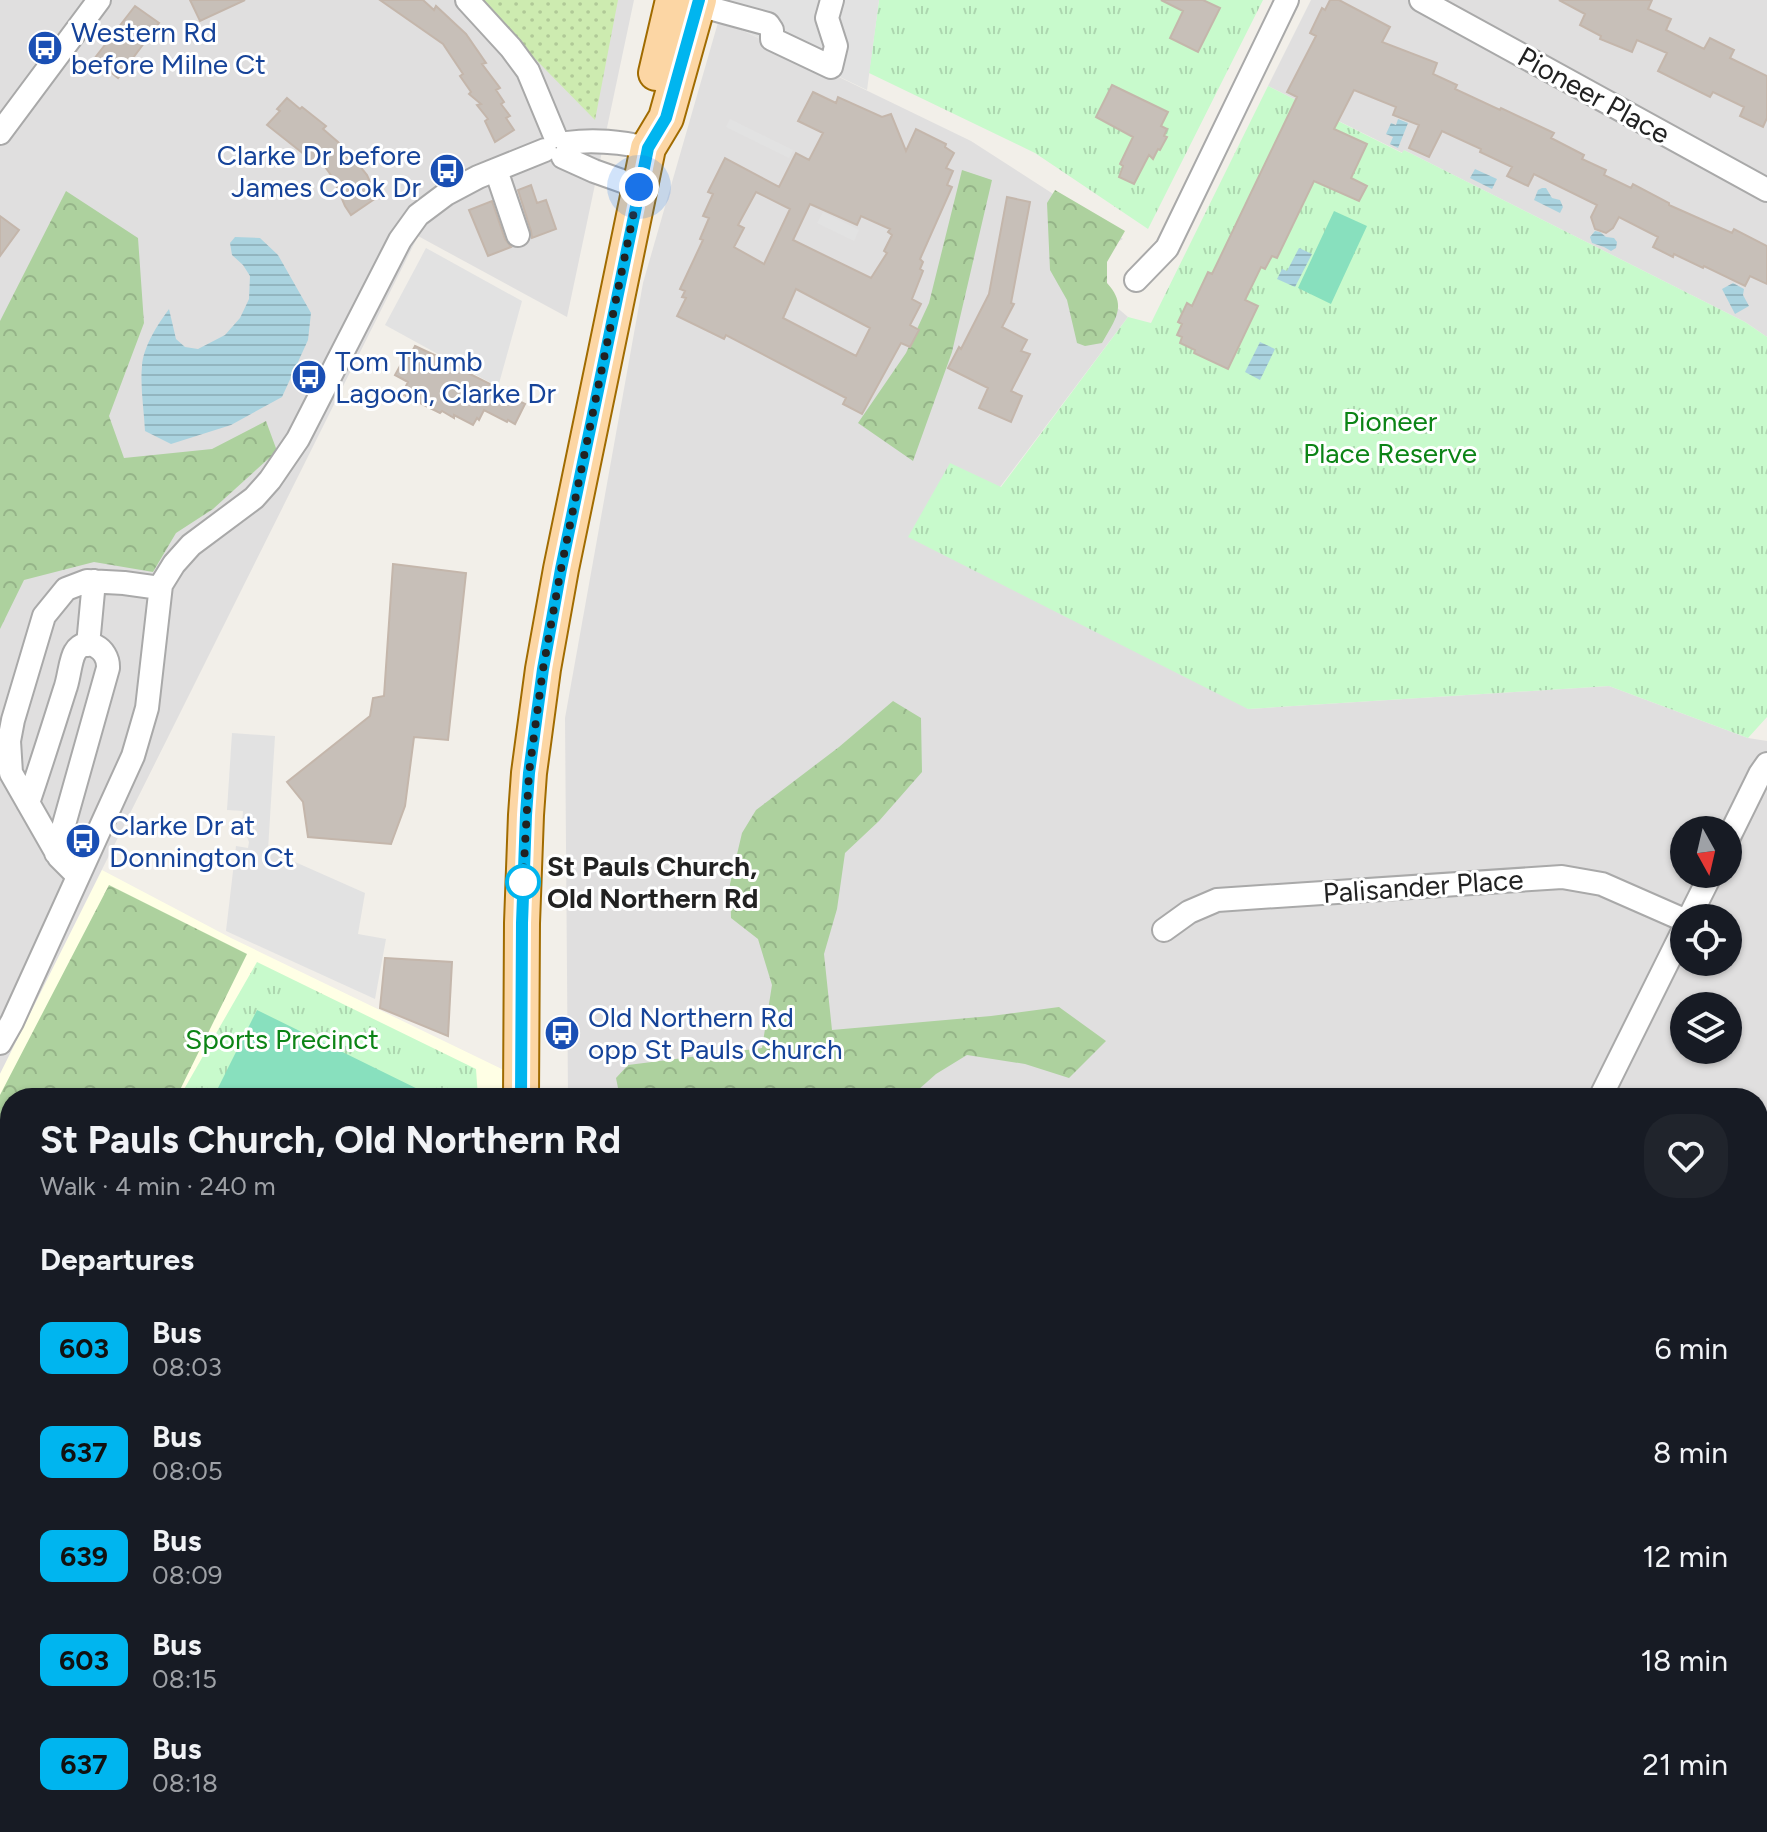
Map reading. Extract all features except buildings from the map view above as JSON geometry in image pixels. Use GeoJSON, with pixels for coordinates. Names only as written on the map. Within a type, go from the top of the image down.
{"type":"FeatureCollection","features":[{"type":"Feature","properties":{"kind":"main road"},"geometry":{"type":"LineString","coordinates":[[521,1088],[522,923],[529,773],[543,669],[639,187],[648,148],[666,118],[696,1]]}},
{"type":"Feature","properties":{"kind":"street"},"geometry":{"type":"LineString","coordinates":[[0,133],[99,0]]}},
{"type":"Feature","properties":{"kind":"street"},"geometry":{"type":"LineString","coordinates":[[467,0],[528,71],[558,147],[594,171],[639,187]]}},
{"type":"Feature","properties":{"kind":"street"},"geometry":{"type":"LineString","coordinates":[[696,1],[736,5],[740,0]]}},
{"type":"Feature","properties":{"kind":"street"},"geometry":{"type":"LineString","coordinates":[[696,1],[768,24],[772,39],[831,67],[836,46],[827,18],[832,0]]}},
{"type":"Feature","properties":{"kind":"street"},"geometry":{"type":"LineString","coordinates":[[1136,280],[1167,248],[1287,0]]}},
{"type":"Feature","properties":{"kind":"street","name":"Pioneer Place"},"geometry":{"type":"LineString","coordinates":[[1421,0],[1767,190]]}},
{"type":"Feature","properties":{"kind":"street"},"geometry":{"type":"LineString","coordinates":[[0,1043],[133,756],[147,708],[160,588],[174,564],[191,545],[254,498],[270,480],[298,439],[400,240],[418,215],[446,194],[478,177],[558,147],[588,140],[648,148]]}},
{"type":"Feature","properties":{"kind":"street"},"geometry":{"type":"LineString","coordinates":[[496,170],[518,235]]}},
{"type":"Feature","properties":{"kind":"street"},"geometry":{"type":"LineString","coordinates":[[78,876],[56,853],[11,773],[9,741],[13,720],[44,616],[66,589],[87,581],[160,588]]}},
{"type":"Feature","properties":{"kind":"street"},"geometry":{"type":"LineString","coordinates":[[88,645],[94,581]]}},
{"type":"Feature","properties":{"kind":"street"},"geometry":{"type":"LineString","coordinates":[[28,803],[75,652],[82,646],[92,645],[101,649],[108,659],[108,668],[56,853]]}},
{"type":"Feature","properties":{"kind":"street"},"geometry":{"type":"LineString","coordinates":[[1739,816],[1767,764]]}},
{"type":"Feature","properties":{"kind":"street","name":"Palisander Place"},"geometry":{"type":"LineString","coordinates":[[1164,930],[1189,912],[1217,900],[1562,877],[1602,884],[1670,912]]}},
{"type":"Feature","properties":{"kind":"street"},"geometry":{"type":"LineString","coordinates":[[1605,1088],[1670,957]]}},
{"type":"Feature","properties":{"kind":"shaded area"},"geometry":{"type":"Polygon","coordinates":[[[0,0],[634,0],[567,317],[418,236],[0,1074],[0,0]]]}},
{"type":"Feature","properties":{"kind":"shaded area"},"geometry":{"type":"Polygon","coordinates":[[[724,0],[879,0],[867,90],[719,19],[724,0]]]}},
{"type":"Feature","properties":{"kind":"shaded area"},"geometry":{"type":"Polygon","coordinates":[[[1311,0],[1767,0],[1767,337],[1745,322],[1404,150],[1403,153],[1268,86],[1311,0]]]}},
{"type":"Feature","properties":{"kind":"shaded area"},"geometry":{"type":"Polygon","coordinates":[[[719,19],[971,141],[1123,239],[1112,245],[1103,256],[1107,299],[1128,317],[1000,487],[1248,709],[1609,686],[1748,738],[1767,741],[1767,1088],[568,1088],[565,718],[643,283],[719,19]]]}},
{"type":"Feature","properties":{"kind":"shaded area"},"geometry":{"type":"Polygon","coordinates":[[[730,119],[793,150],[789,158],[726,127],[730,119]]]}},
{"type":"Feature","properties":{"kind":"shaded area"},"geometry":{"type":"Polygon","coordinates":[[[823,212],[859,230],[854,241],[817,223],[823,212]]]}},
{"type":"Feature","properties":{"kind":"shaded area"},"geometry":{"type":"Polygon","coordinates":[[[426,248],[522,301],[498,387],[385,325],[426,248]]]}},
{"type":"Feature","properties":{"kind":"shaded area"},"geometry":{"type":"Polygon","coordinates":[[[232,733],[275,736],[268,850],[365,893],[358,934],[386,939],[375,999],[226,931],[236,846],[248,848],[249,842],[242,825],[243,811],[227,810],[232,733]]]}},
{"type":"Feature","properties":{"kind":"shaded area"},"geometry":{"type":"Polygon","coordinates":[[[102,870],[231,938],[508,1072],[508,1088],[0,1088],[0,1074],[102,870]]]}},
{"type":"Feature","properties":{"kind":"green space"},"geometry":{"type":"Polygon","coordinates":[[[477,0],[618,0],[595,120],[490,13],[477,0]]]}},
{"type":"Feature","properties":{"kind":"green space"},"geometry":{"type":"Polygon","coordinates":[[[879,0],[1263,0],[1148,229],[1035,153],[869,73],[879,0]]]}},
{"type":"Feature","properties":{"kind":"green space","name":"Pioneer Place Reserve"},"geometry":{"type":"Polygon","coordinates":[[[1268,86],[1402,153],[1404,150],[1745,322],[1767,337],[1767,717],[1748,738],[1609,686],[1248,709],[908,537],[950,463],[1001,487],[1128,317],[1151,323],[1268,86]]]}},
{"type":"Feature","properties":{"kind":"green space"},"geometry":{"type":"Polygon","coordinates":[[[962,170],[992,180],[952,352],[913,461],[858,423],[906,353],[929,303],[962,170]]]}},
{"type":"Feature","properties":{"kind":"green space"},"geometry":{"type":"Polygon","coordinates":[[[1055,190],[1125,231],[1107,262],[1107,283],[1118,306],[1115,320],[1102,343],[1085,346],[1077,343],[1067,300],[1050,270],[1047,203],[1055,190]]]}},
{"type":"Feature","properties":{"kind":"green space"},"geometry":{"type":"Polygon","coordinates":[[[66,191],[138,238],[144,323],[109,416],[124,458],[212,449],[266,421],[277,451],[213,509],[176,533],[153,572],[94,562],[24,580],[0,629],[0,321],[66,191]]]}},
{"type":"Feature","properties":{"kind":"green space"},"geometry":{"type":"Polygon","coordinates":[[[1334,211],[1367,226],[1331,304],[1298,288],[1334,211]]]}},
{"type":"Feature","properties":{"kind":"green space"},"geometry":{"type":"Polygon","coordinates":[[[893,701],[921,718],[922,772],[879,821],[845,853],[837,909],[824,954],[832,1030],[1059,1007],[1106,1041],[1069,1078],[1025,1064],[967,1055],[920,1088],[618,1088],[616,1078],[628,1065],[762,1048],[772,985],[758,939],[731,918],[730,884],[742,833],[756,810],[893,701]]]}},
{"type":"Feature","properties":{"kind":"green space"},"geometry":{"type":"Polygon","coordinates":[[[109,885],[247,954],[181,1088],[4,1088],[109,885]]]}},
{"type":"Feature","properties":{"kind":"green space","name":"Sports Precinct"},"geometry":{"type":"Polygon","coordinates":[[[257,962],[476,1069],[477,1088],[185,1088],[257,962]]]}},
{"type":"Feature","properties":{"kind":"green space"},"geometry":{"type":"Polygon","coordinates":[[[257,1010],[416,1088],[218,1088],[257,1010]]]}},
{"type":"Feature","properties":{"kind":"water"},"geometry":{"type":"Polygon","coordinates":[[[1398,119],[1408,123],[1398,148],[1390,144],[1393,137],[1386,134],[1391,123],[1396,125],[1398,119]]]}},
{"type":"Feature","properties":{"kind":"water"},"geometry":{"type":"Polygon","coordinates":[[[1475,169],[1497,179],[1492,189],[1470,178],[1475,169]]]}},
{"type":"Feature","properties":{"kind":"water"},"geometry":{"type":"Polygon","coordinates":[[[1542,188],[1546,188],[1552,198],[1560,200],[1563,207],[1560,213],[1534,200],[1542,188]]]}},
{"type":"Feature","properties":{"kind":"water"},"geometry":{"type":"Polygon","coordinates":[[[1595,231],[1614,238],[1616,248],[1611,251],[1592,243],[1590,237],[1595,231]]]}},
{"type":"Feature","properties":{"kind":"water"},"geometry":{"type":"Polygon","coordinates":[[[235,237],[260,238],[278,255],[311,313],[308,340],[282,397],[231,425],[171,444],[145,431],[141,382],[145,351],[169,309],[176,339],[185,347],[198,349],[225,335],[240,318],[249,299],[250,276],[232,255],[230,243],[235,237]]]}},
{"type":"Feature","properties":{"kind":"water"},"geometry":{"type":"Polygon","coordinates":[[[1299,248],[1312,254],[1295,287],[1277,279],[1282,269],[1287,271],[1299,248]]]}},
{"type":"Feature","properties":{"kind":"water"},"geometry":{"type":"Polygon","coordinates":[[[1733,283],[1744,289],[1743,295],[1749,306],[1735,314],[1722,289],[1733,283]]]}},
{"type":"Feature","properties":{"kind":"water"},"geometry":{"type":"Polygon","coordinates":[[[1260,342],[1275,349],[1260,380],[1245,372],[1260,342]]]}},
{"type":"Feature","properties":{"kind":"bus line","name":"603"},"geometry":{"type":"LineString","coordinates":[[521,1088],[526,815],[543,669],[648,148],[666,118],[699,0]]}},
{"type":"Feature","properties":{"kind":"place","name":"Western Rd before Milne Ct"},"geometry":{"type":"Point","coordinates":[45,48]}},
{"type":"Feature","properties":{"kind":"place","name":"Clarke Dr before James Cook Dr"},"geometry":{"type":"Point","coordinates":[447,171]}},
{"type":"Feature","properties":{"kind":"place","name":"Tom Thumb Lagoon, Clarke Dr"},"geometry":{"type":"Point","coordinates":[309,377]}},
{"type":"Feature","properties":{"kind":"place","name":"Clarke Dr at Donnington Ct"},"geometry":{"type":"Point","coordinates":[83,841]}},
{"type":"Feature","properties":{"kind":"place","name":"St Pauls Church, Old Northern Rd"},"geometry":{"type":"Point","coordinates":[523,882]}},
{"type":"Feature","properties":{"kind":"place","name":"Old Northern Rd opp St Pauls Church"},"geometry":{"type":"Point","coordinates":[562,1033]}},
{"type":"Feature","properties":{"kind":"route"},"geometry":{"type":"LineString","coordinates":[[523,882],[529,773],[543,669],[639,187]]}}]}
